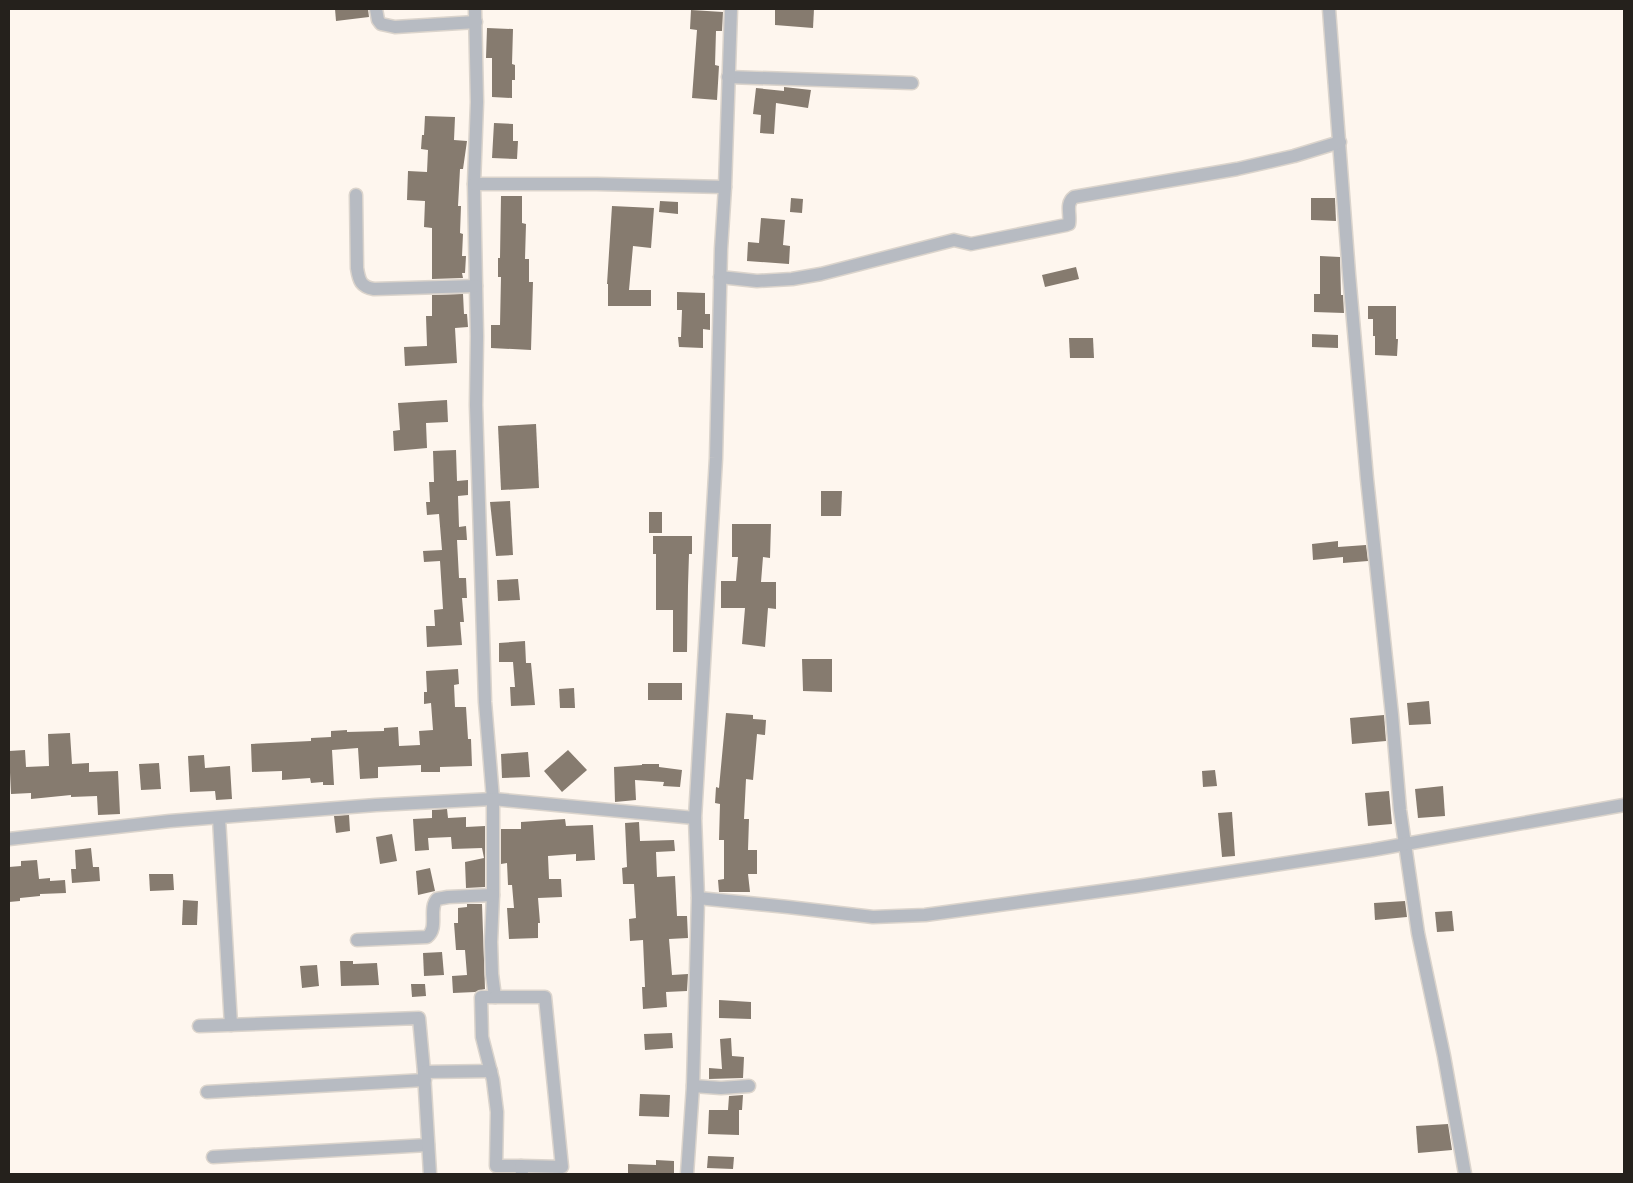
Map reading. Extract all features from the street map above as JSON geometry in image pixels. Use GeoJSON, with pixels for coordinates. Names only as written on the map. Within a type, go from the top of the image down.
{"type":"FeatureCollection","features":[{"type":"Feature","properties":{"kind":"street"},"geometry":{"type":"LineString","coordinates":[[376,9],[378,20],[381,24],[395,27],[476,22]]}},
{"type":"Feature","properties":{"kind":"street"},"geometry":{"type":"LineString","coordinates":[[475,9],[477,102],[474,184],[476,405],[485,702],[493,799],[492,974],[495,997]]}},
{"type":"Feature","properties":{"kind":"street"},"geometry":{"type":"LineString","coordinates":[[687,1174],[693,1086],[698,898],[695,818],[716,458],[720,277],[731,9]]}},
{"type":"Feature","properties":{"kind":"street"},"geometry":{"type":"LineString","coordinates":[[1329,9],[1367,479],[1400,810],[1418,933],[1444,1056],[1465,1174]]}},
{"type":"Feature","properties":{"kind":"street"},"geometry":{"type":"LineString","coordinates":[[728,78],[912,83]]}},
{"type":"Feature","properties":{"kind":"street"},"geometry":{"type":"LineString","coordinates":[[720,277],[757,281],[792,280],[954,240],[971,244],[1066,225],[1070,221],[1069,205],[1074,197],[1236,169],[1294,156],[1340,142]]}},
{"type":"Feature","properties":{"kind":"street"},"geometry":{"type":"LineString","coordinates":[[474,184],[725,187]]}},
{"type":"Feature","properties":{"kind":"street"},"geometry":{"type":"LineString","coordinates":[[356,195],[357,268],[358,278],[362,285],[374,290],[476,286]]}},
{"type":"Feature","properties":{"kind":"street"},"geometry":{"type":"LineString","coordinates":[[9,840],[170,822],[376,805],[493,799],[695,818]]}},
{"type":"Feature","properties":{"kind":"street"},"geometry":{"type":"LineString","coordinates":[[698,898],[788,906],[873,917],[906,917],[1138,886],[1404,844],[1624,804]]}},
{"type":"Feature","properties":{"kind":"street"},"geometry":{"type":"LineString","coordinates":[[219,818],[231,1025]]}},
{"type":"Feature","properties":{"kind":"street"},"geometry":{"type":"LineString","coordinates":[[358,940],[427,937],[432,931],[434,903],[437,899],[448,896],[493,895]]}},
{"type":"Feature","properties":{"kind":"street"},"geometry":{"type":"LineString","coordinates":[[545,997],[562,1166],[522,1170],[496,1166],[497,1112],[491,1071],[482,1038],[481,998],[545,997]]}},
{"type":"Feature","properties":{"kind":"street"},"geometry":{"type":"LineString","coordinates":[[199,1026],[419,1018],[425,1076],[430,1174]]}},
{"type":"Feature","properties":{"kind":"street"},"geometry":{"type":"LineString","coordinates":[[207,1092],[491,1071]]}},
{"type":"Feature","properties":{"kind":"street"},"geometry":{"type":"LineString","coordinates":[[693,1086],[721,1088],[749,1086]]}},
{"type":"Feature","properties":{"kind":"street"},"geometry":{"type":"LineString","coordinates":[[213,1157],[428,1145]]}},
{"type":"Feature","properties":{"kind":"building"},"geometry":{"type":"Polygon","coordinates":[[[335,9],[368,9],[369,17],[336,21],[335,9]]]}},
{"type":"Feature","properties":{"kind":"building"},"geometry":{"type":"Polygon","coordinates":[[[775,9],[814,9],[813,28],[775,25],[775,9]]]}},
{"type":"Feature","properties":{"kind":"building"},"geometry":{"type":"Polygon","coordinates":[[[691,10],[723,12],[722,31],[716,31],[715,65],[719,66],[717,100],[692,98],[697,30],[690,29],[691,10]]]}},
{"type":"Feature","properties":{"kind":"building"},"geometry":{"type":"Polygon","coordinates":[[[487,28],[513,29],[512,64],[515,65],[515,80],[512,80],[512,98],[492,97],[492,58],[486,58],[487,28]]]}},
{"type":"Feature","properties":{"kind":"building"},"geometry":{"type":"Polygon","coordinates":[[[784,87],[811,90],[808,108],[776,103],[774,134],[760,133],[761,115],[753,114],[756,88],[784,91],[784,87]]]}},
{"type":"Feature","properties":{"kind":"building"},"geometry":{"type":"Polygon","coordinates":[[[425,116],[455,117],[454,140],[467,141],[463,169],[460,169],[458,206],[461,206],[460,233],[463,234],[462,256],[466,256],[465,273],[462,273],[463,278],[432,279],[432,228],[424,227],[425,201],[407,200],[408,171],[427,172],[428,150],[421,149],[425,116]]]}},
{"type":"Feature","properties":{"kind":"building"},"geometry":{"type":"Polygon","coordinates":[[[494,123],[513,124],[513,141],[518,141],[517,159],[492,158],[494,123]]]}},
{"type":"Feature","properties":{"kind":"building"},"geometry":{"type":"Polygon","coordinates":[[[501,196],[522,196],[522,223],[526,224],[525,259],[529,259],[529,282],[533,282],[531,350],[491,348],[491,325],[500,325],[501,277],[498,277],[498,258],[500,258],[501,196]]]}},
{"type":"Feature","properties":{"kind":"building"},"geometry":{"type":"Polygon","coordinates":[[[791,198],[803,199],[802,213],[790,212],[791,198]]]}},
{"type":"Feature","properties":{"kind":"building"},"geometry":{"type":"Polygon","coordinates":[[[1311,198],[1335,198],[1336,221],[1311,220],[1311,198]]]}},
{"type":"Feature","properties":{"kind":"building"},"geometry":{"type":"Polygon","coordinates":[[[660,201],[678,202],[678,214],[659,212],[660,201]]]}},
{"type":"Feature","properties":{"kind":"building"},"geometry":{"type":"Polygon","coordinates":[[[612,206],[654,208],[651,248],[633,246],[629,290],[651,290],[651,306],[608,306],[607,284],[612,206]]]}},
{"type":"Feature","properties":{"kind":"building"},"geometry":{"type":"Polygon","coordinates":[[[761,218],[785,220],[783,245],[790,246],[789,264],[747,261],[748,242],[759,243],[761,218]]]}},
{"type":"Feature","properties":{"kind":"building"},"geometry":{"type":"Polygon","coordinates":[[[1320,256],[1340,257],[1341,295],[1343,295],[1344,313],[1314,312],[1314,294],[1320,294],[1320,256]]]}},
{"type":"Feature","properties":{"kind":"building"},"geometry":{"type":"Polygon","coordinates":[[[1076,267],[1079,279],[1045,287],[1042,275],[1076,267]]]}},
{"type":"Feature","properties":{"kind":"building"},"geometry":{"type":"Polygon","coordinates":[[[677,292],[705,293],[705,314],[710,314],[710,330],[703,329],[703,348],[679,347],[678,337],[681,337],[682,310],[677,310],[677,292]]]}},
{"type":"Feature","properties":{"kind":"building"},"geometry":{"type":"Polygon","coordinates":[[[463,294],[464,314],[467,314],[468,327],[455,328],[457,363],[405,366],[404,347],[427,346],[426,316],[432,316],[432,295],[463,294]]]}},
{"type":"Feature","properties":{"kind":"building"},"geometry":{"type":"Polygon","coordinates":[[[1368,306],[1396,306],[1397,356],[1375,355],[1373,319],[1368,319],[1368,306]]]}},
{"type":"Feature","properties":{"kind":"building"},"geometry":{"type":"Polygon","coordinates":[[[1312,334],[1338,335],[1338,348],[1312,347],[1312,334]]]}},
{"type":"Feature","properties":{"kind":"building"},"geometry":{"type":"Polygon","coordinates":[[[1069,338],[1093,338],[1094,358],[1070,358],[1069,338]]]}},
{"type":"Feature","properties":{"kind":"building"},"geometry":{"type":"Polygon","coordinates":[[[447,400],[448,422],[426,423],[427,448],[394,451],[393,431],[400,430],[398,403],[447,400]]]}},
{"type":"Feature","properties":{"kind":"building"},"geometry":{"type":"Polygon","coordinates":[[[536,424],[539,488],[501,490],[498,426],[536,424]]]}},
{"type":"Feature","properties":{"kind":"building"},"geometry":{"type":"Polygon","coordinates":[[[456,450],[457,481],[468,480],[468,495],[458,496],[459,527],[466,526],[467,540],[457,540],[459,578],[466,578],[467,598],[462,598],[464,622],[460,622],[462,645],[427,647],[426,626],[435,626],[434,610],[443,609],[440,561],[424,562],[423,551],[442,550],[439,514],[427,515],[426,502],[430,502],[429,482],[434,482],[433,451],[456,450]]]}},
{"type":"Feature","properties":{"kind":"building"},"geometry":{"type":"Polygon","coordinates":[[[821,491],[842,491],[841,516],[821,516],[821,491]]]}},
{"type":"Feature","properties":{"kind":"building"},"geometry":{"type":"Polygon","coordinates":[[[510,501],[513,555],[496,556],[490,502],[510,501]]]}},
{"type":"Feature","properties":{"kind":"building"},"geometry":{"type":"Polygon","coordinates":[[[649,512],[662,512],[662,533],[649,533],[649,512]]]}},
{"type":"Feature","properties":{"kind":"building"},"geometry":{"type":"Polygon","coordinates":[[[732,524],[771,524],[770,558],[763,557],[761,582],[776,582],[776,609],[768,608],[765,647],[742,644],[745,608],[721,608],[721,581],[736,581],[738,557],[732,557],[732,524]]]}},
{"type":"Feature","properties":{"kind":"building"},"geometry":{"type":"Polygon","coordinates":[[[653,536],[692,536],[692,554],[689,554],[687,652],[673,652],[673,610],[656,610],[656,554],[653,554],[653,536]]]}},
{"type":"Feature","properties":{"kind":"building"},"geometry":{"type":"Polygon","coordinates":[[[1338,541],[1338,547],[1366,545],[1368,561],[1343,563],[1343,557],[1313,560],[1312,544],[1338,541]]]}},
{"type":"Feature","properties":{"kind":"building"},"geometry":{"type":"Polygon","coordinates":[[[518,579],[520,600],[498,601],[497,580],[518,579]]]}},
{"type":"Feature","properties":{"kind":"building"},"geometry":{"type":"Polygon","coordinates":[[[525,641],[526,663],[531,663],[535,705],[511,706],[510,687],[515,687],[513,662],[499,662],[499,643],[525,641]]]}},
{"type":"Feature","properties":{"kind":"building"},"geometry":{"type":"Polygon","coordinates":[[[802,659],[832,659],[832,692],[803,691],[802,659]]]}},
{"type":"Feature","properties":{"kind":"building"},"geometry":{"type":"Polygon","coordinates":[[[458,669],[459,684],[454,685],[455,707],[466,707],[468,739],[471,739],[472,766],[440,767],[440,772],[421,772],[421,765],[378,767],[378,778],[360,779],[358,748],[332,750],[334,785],[323,785],[323,782],[311,783],[310,778],[282,780],[282,771],[252,772],[251,744],[311,741],[311,738],[331,737],[331,731],[384,731],[384,728],[398,727],[399,746],[420,745],[419,731],[433,730],[431,703],[424,704],[424,692],[427,692],[426,671],[458,669]]]}},
{"type":"Feature","properties":{"kind":"building"},"geometry":{"type":"Polygon","coordinates":[[[648,683],[682,683],[682,700],[648,700],[648,683]]]}},
{"type":"Feature","properties":{"kind":"building"},"geometry":{"type":"Polygon","coordinates":[[[574,688],[575,708],[560,708],[559,689],[574,688]]]}},
{"type":"Feature","properties":{"kind":"building"},"geometry":{"type":"Polygon","coordinates":[[[1429,701],[1431,724],[1409,725],[1407,703],[1429,701]]]}},
{"type":"Feature","properties":{"kind":"building"},"geometry":{"type":"Polygon","coordinates":[[[726,713],[753,715],[753,719],[766,720],[765,735],[757,734],[753,780],[746,779],[744,819],[749,819],[748,850],[757,850],[757,874],[748,874],[750,892],[719,892],[718,880],[724,879],[724,840],[719,840],[720,804],[715,803],[716,787],[719,788],[726,713]]]}},
{"type":"Feature","properties":{"kind":"building"},"geometry":{"type":"Polygon","coordinates":[[[1384,715],[1386,741],[1352,744],[1350,718],[1384,715]]]}},
{"type":"Feature","properties":{"kind":"building"},"geometry":{"type":"Polygon","coordinates":[[[70,733],[72,764],[89,763],[89,772],[118,771],[120,814],[98,815],[97,796],[71,797],[71,795],[31,799],[31,793],[11,794],[9,751],[25,750],[26,767],[49,766],[48,734],[70,733]]]}},
{"type":"Feature","properties":{"kind":"building"},"geometry":{"type":"Polygon","coordinates":[[[568,750],[587,770],[562,792],[544,771],[568,750]]]}},
{"type":"Feature","properties":{"kind":"building"},"geometry":{"type":"Polygon","coordinates":[[[528,752],[530,777],[502,778],[501,754],[528,752]]]}},
{"type":"Feature","properties":{"kind":"building"},"geometry":{"type":"Polygon","coordinates":[[[204,755],[205,768],[230,766],[232,799],[216,800],[215,791],[190,792],[188,756],[204,755]]]}},
{"type":"Feature","properties":{"kind":"building"},"geometry":{"type":"Polygon","coordinates":[[[159,763],[161,789],[141,790],[139,764],[159,763]]]}},
{"type":"Feature","properties":{"kind":"building"},"geometry":{"type":"Polygon","coordinates":[[[659,764],[659,767],[682,770],[680,787],[663,786],[664,782],[635,780],[636,800],[615,802],[614,767],[659,764]]]}},
{"type":"Feature","properties":{"kind":"building"},"geometry":{"type":"Polygon","coordinates":[[[1215,770],[1217,786],[1203,787],[1202,771],[1215,770]]]}},
{"type":"Feature","properties":{"kind":"building"},"geometry":{"type":"Polygon","coordinates":[[[1443,786],[1445,816],[1418,818],[1415,789],[1443,786]]]}},
{"type":"Feature","properties":{"kind":"building"},"geometry":{"type":"Polygon","coordinates":[[[1389,791],[1392,824],[1368,826],[1365,793],[1389,791]]]}},
{"type":"Feature","properties":{"kind":"building"},"geometry":{"type":"Polygon","coordinates":[[[447,809],[448,818],[466,817],[466,827],[485,826],[485,887],[466,888],[465,862],[484,858],[482,848],[452,849],[451,837],[428,838],[429,850],[415,851],[413,819],[432,818],[432,810],[447,809]]]}},
{"type":"Feature","properties":{"kind":"building"},"geometry":{"type":"Polygon","coordinates":[[[1232,812],[1235,856],[1222,857],[1218,813],[1232,812]]]}},
{"type":"Feature","properties":{"kind":"building"},"geometry":{"type":"Polygon","coordinates":[[[349,815],[350,831],[336,833],[334,816],[349,815]]]}},
{"type":"Feature","properties":{"kind":"building"},"geometry":{"type":"Polygon","coordinates":[[[565,819],[566,826],[593,825],[595,860],[576,861],[576,854],[548,856],[549,879],[561,879],[562,897],[538,898],[540,923],[538,923],[538,938],[509,939],[507,908],[514,908],[512,885],[508,885],[507,863],[501,864],[501,829],[521,829],[521,822],[565,819]]]}},
{"type":"Feature","properties":{"kind":"building"},"geometry":{"type":"Polygon","coordinates":[[[639,822],[640,841],[674,840],[675,851],[656,852],[657,877],[675,876],[677,916],[687,916],[688,938],[669,939],[672,975],[688,974],[687,991],[666,992],[667,1007],[643,1009],[642,987],[645,987],[643,940],[630,941],[629,919],[636,918],[634,884],[623,884],[622,868],[627,867],[625,823],[639,822]]]}},
{"type":"Feature","properties":{"kind":"building"},"geometry":{"type":"Polygon","coordinates":[[[392,834],[397,861],[380,864],[376,837],[392,834]]]}},
{"type":"Feature","properties":{"kind":"building"},"geometry":{"type":"Polygon","coordinates":[[[91,848],[93,867],[99,867],[100,881],[72,883],[71,869],[76,869],[75,850],[91,848]]]}},
{"type":"Feature","properties":{"kind":"building"},"geometry":{"type":"Polygon","coordinates":[[[37,860],[39,879],[50,878],[50,881],[65,880],[66,893],[40,894],[40,896],[20,898],[20,901],[9,902],[9,867],[21,866],[21,861],[37,860]]]}},
{"type":"Feature","properties":{"kind":"building"},"geometry":{"type":"Polygon","coordinates":[[[430,868],[435,891],[418,895],[416,871],[430,868]]]}},
{"type":"Feature","properties":{"kind":"building"},"geometry":{"type":"Polygon","coordinates":[[[149,874],[173,874],[174,890],[150,891],[149,874]]]}},
{"type":"Feature","properties":{"kind":"building"},"geometry":{"type":"Polygon","coordinates":[[[183,900],[198,901],[197,925],[182,925],[183,900]]]}},
{"type":"Feature","properties":{"kind":"building"},"geometry":{"type":"Polygon","coordinates":[[[1405,901],[1407,917],[1375,920],[1374,903],[1405,901]]]}},
{"type":"Feature","properties":{"kind":"building"},"geometry":{"type":"Polygon","coordinates":[[[467,904],[482,904],[485,989],[475,992],[453,993],[452,976],[467,975],[465,950],[456,950],[454,923],[458,923],[458,908],[467,907],[467,904]]]}},
{"type":"Feature","properties":{"kind":"building"},"geometry":{"type":"Polygon","coordinates":[[[1452,911],[1454,931],[1437,932],[1435,912],[1452,911]]]}},
{"type":"Feature","properties":{"kind":"building"},"geometry":{"type":"Polygon","coordinates":[[[442,952],[444,975],[424,976],[423,953],[442,952]]]}},
{"type":"Feature","properties":{"kind":"building"},"geometry":{"type":"Polygon","coordinates":[[[340,961],[353,961],[353,964],[377,963],[379,985],[341,986],[340,961]]]}},
{"type":"Feature","properties":{"kind":"building"},"geometry":{"type":"Polygon","coordinates":[[[317,965],[319,986],[302,988],[300,966],[317,965]]]}},
{"type":"Feature","properties":{"kind":"building"},"geometry":{"type":"Polygon","coordinates":[[[411,984],[425,984],[426,996],[412,997],[411,984]]]}},
{"type":"Feature","properties":{"kind":"building"},"geometry":{"type":"Polygon","coordinates":[[[719,1000],[751,1002],[751,1019],[719,1018],[719,1000]]]}},
{"type":"Feature","properties":{"kind":"building"},"geometry":{"type":"Polygon","coordinates":[[[672,1033],[673,1048],[645,1050],[644,1034],[672,1033]]]}},
{"type":"Feature","properties":{"kind":"building"},"geometry":{"type":"Polygon","coordinates":[[[731,1038],[732,1056],[744,1057],[743,1078],[709,1079],[709,1068],[722,1069],[720,1039],[731,1038]]]}},
{"type":"Feature","properties":{"kind":"building"},"geometry":{"type":"Polygon","coordinates":[[[640,1094],[670,1095],[669,1117],[639,1116],[640,1094]]]}},
{"type":"Feature","properties":{"kind":"building"},"geometry":{"type":"Polygon","coordinates":[[[743,1095],[742,1110],[739,1110],[739,1135],[708,1134],[709,1110],[728,1110],[729,1096],[743,1095]]]}},
{"type":"Feature","properties":{"kind":"building"},"geometry":{"type":"Polygon","coordinates":[[[1448,1124],[1452,1150],[1418,1153],[1416,1126],[1448,1124]]]}},
{"type":"Feature","properties":{"kind":"building"},"geometry":{"type":"Polygon","coordinates":[[[708,1156],[734,1157],[733,1169],[707,1168],[708,1156]]]}},
{"type":"Feature","properties":{"kind":"building"},"geometry":{"type":"Polygon","coordinates":[[[656,1160],[674,1161],[674,1174],[628,1174],[628,1164],[656,1165],[656,1160]]]}}]}
